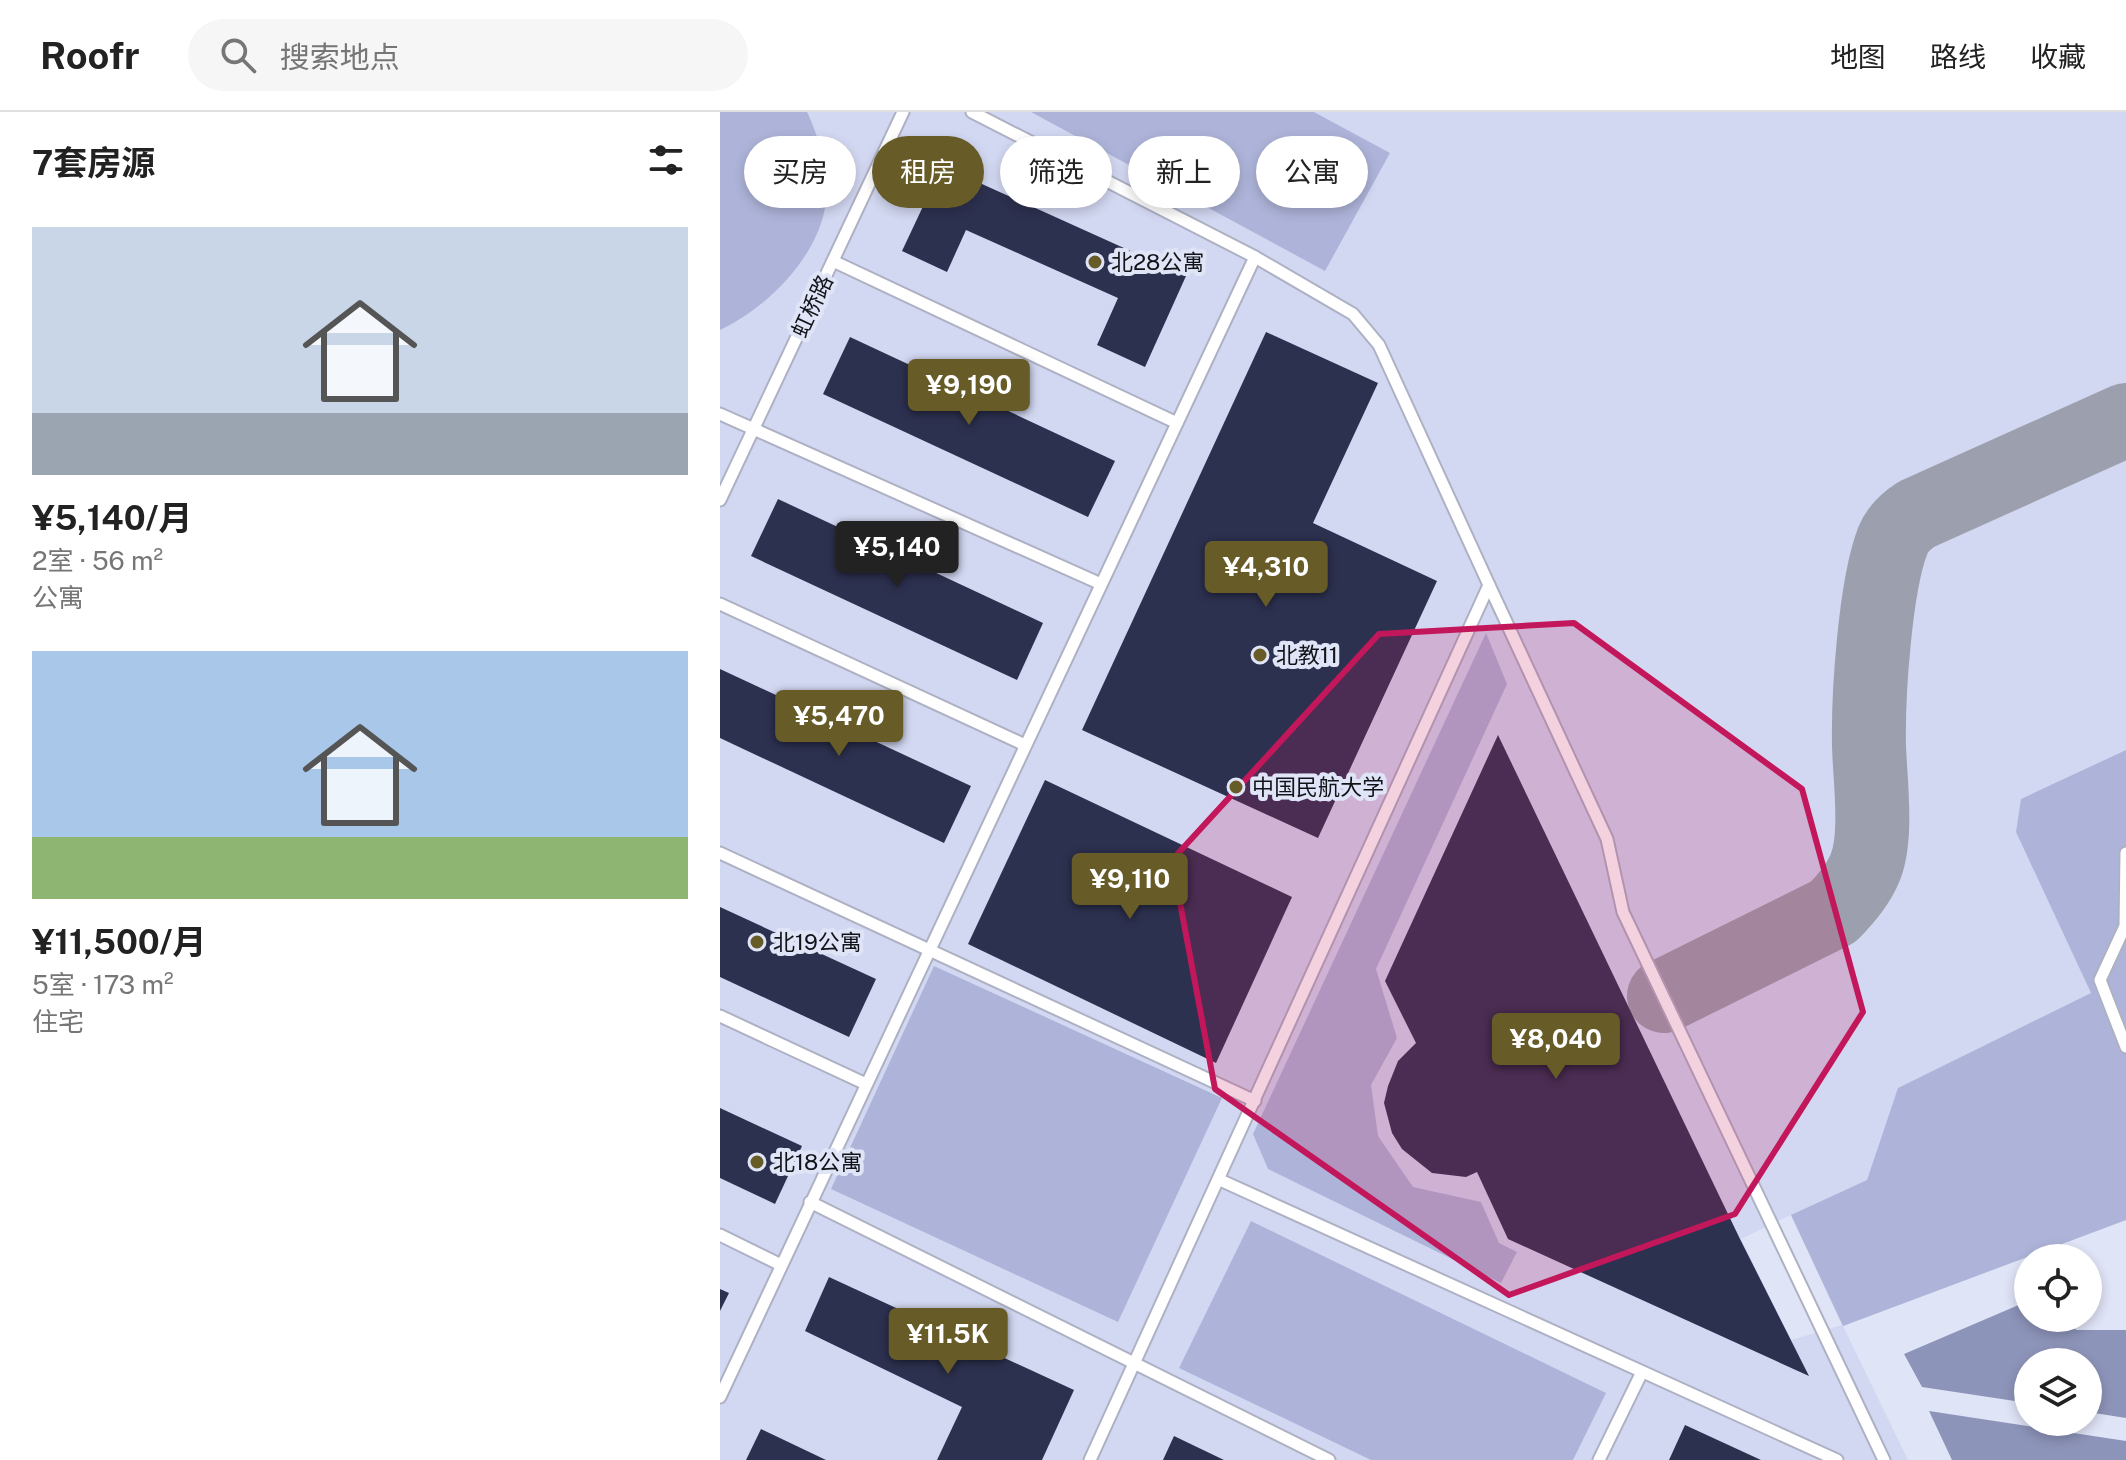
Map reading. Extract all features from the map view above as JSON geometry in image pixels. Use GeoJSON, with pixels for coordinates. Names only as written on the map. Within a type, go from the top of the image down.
{"type":"FeatureCollection","features":[{"type":"Feature","properties":{"kind":"lane","name":"虹桥路"},"geometry":{"type":"LineString","coordinates":[[720,500],[903,112]]}},
{"type":"Feature","properties":{"kind":"lane"},"geometry":{"type":"LineString","coordinates":[[972,112],[1255,257],[1353,314],[1379,345],[1607,839],[1623,912],[1884,1460]]}},
{"type":"Feature","properties":{"kind":"lane"},"geometry":{"type":"LineString","coordinates":[[720,1397],[1255,257]]}},
{"type":"Feature","properties":{"kind":"lane"},"geometry":{"type":"LineString","coordinates":[[833,261],[1177,423]]}},
{"type":"Feature","properties":{"kind":"lane"},"geometry":{"type":"LineString","coordinates":[[720,414],[1101,584]]}},
{"type":"Feature","properties":{"kind":"lane"},"geometry":{"type":"LineString","coordinates":[[1090,1460],[1489,585]]}},
{"type":"Feature","properties":{"kind":"lane"},"geometry":{"type":"LineString","coordinates":[[720,604],[1025,745]]}},
{"type":"Feature","properties":{"kind":"lane"},"geometry":{"type":"LineString","coordinates":[[720,853],[1255,1101]]}},
{"type":"Feature","properties":{"kind":"lane"},"geometry":{"type":"LineString","coordinates":[[2126,853],[2125,926],[2100,980],[2126,1047]]}},
{"type":"Feature","properties":{"kind":"lane"},"geometry":{"type":"LineString","coordinates":[[720,1016],[866,1084]]}},
{"type":"Feature","properties":{"kind":"lane"},"geometry":{"type":"LineString","coordinates":[[1220,1180],[1837,1460]]}},
{"type":"Feature","properties":{"kind":"lane"},"geometry":{"type":"LineString","coordinates":[[810,1202],[1329,1460]]}},
{"type":"Feature","properties":{"kind":"lane"},"geometry":{"type":"LineString","coordinates":[[720,1235],[781,1265]]}},
{"type":"Feature","properties":{"kind":"lane"},"geometry":{"type":"LineString","coordinates":[[1599,1460],[1642,1372]]}},
{"type":"Feature","properties":{"kind":"highlighted area"},"geometry":{"type":"Polygon","coordinates":[[[1574,623],[1802,789],[1863,1012],[1735,1214],[1509,1295],[1215,1089],[1172,860],[1379,634],[1574,623]]]}},
{"type":"Feature","properties":{"kind":"shaded area","name":"中国民航大学"},"geometry":{"type":"Polygon","coordinates":[[[720,112],[2126,112],[2126,1220],[2062,1244],[2014,1244],[2014,1262],[1843,1326],[1908,1460],[720,1460],[720,112]],[[1791,1215],[1741,1239],[1791,1340],[1842,1325],[1791,1215]]]}},
{"type":"Feature","properties":{"kind":"shaded area"},"geometry":{"type":"Polygon","coordinates":[[[720,112],[807,112],[816,136],[744,136],[744,208],[825,208],[822,221],[814,241],[788,278],[756,308],[720,330],[720,112]]]}},
{"type":"Feature","properties":{"kind":"shaded area"},"geometry":{"type":"Polygon","coordinates":[[[1031,112],[1314,112],[1358,136],[1256,136],[1256,208],[1360,208],[1325,271],[1209,208],[1240,208],[1240,136],[1128,136],[1128,164],[1112,156],[1112,136],[1075,136],[1031,112]]]}},
{"type":"Feature","properties":{"kind":"shaded area"},"geometry":{"type":"Polygon","coordinates":[[[1368,141],[1390,153],[1368,193],[1368,141]]]}},
{"type":"Feature","properties":{"kind":"shaded area"},"geometry":{"type":"Polygon","coordinates":[[[1486,633],[1507,684],[1376,969],[1397,1038],[1371,1085],[1378,1136],[1413,1187],[1481,1202],[1499,1243],[1517,1252],[1501,1283],[1268,1169],[1253,1134],[1486,633]]]}},
{"type":"Feature","properties":{"kind":"shaded area"},"geometry":{"type":"Polygon","coordinates":[[[2126,750],[2126,1220],[2062,1244],[2014,1244],[2014,1262],[1843,1326],[1791,1215],[1867,1180],[1898,1088],[2091,993],[2016,832],[2021,799],[2126,750]]]}},
{"type":"Feature","properties":{"kind":"shaded area"},"geometry":{"type":"Polygon","coordinates":[[[934,966],[1222,1098],[1118,1322],[831,1189],[934,966]]]}},
{"type":"Feature","properties":{"kind":"shaded area"},"geometry":{"type":"Polygon","coordinates":[[[1251,1221],[1606,1393],[1573,1460],[1371,1460],[1179,1368],[1251,1221]]]}},
{"type":"Feature","properties":{"kind":"shaded area"},"geometry":{"type":"Polygon","coordinates":[[[2014,1307],[2014,1332],[2126,1330],[2126,1418],[2102,1414],[2102,1348],[2014,1348],[2014,1401],[1922,1387],[1904,1354],[2014,1307]]]}},
{"type":"Feature","properties":{"kind":"shaded area"},"geometry":{"type":"Polygon","coordinates":[[[1929,1411],[2014,1424],[2014,1436],[2093,1436],[2126,1441],[2126,1460],[1952,1460],[1929,1411]]]}},
{"type":"Feature","properties":{"kind":"building","name":"北28公寓"},"geometry":{"type":"Polygon","coordinates":[[[984,185],[1000,192],[1000,208],[1035,208],[1186,276],[1145,367],[1097,345],[1118,298],[966,230],[947,272],[902,251],[922,208],[984,208],[984,185]]]}},
{"type":"Feature","properties":{"kind":"building","name":"北教11"},"geometry":{"type":"Polygon","coordinates":[[[1266,332],[1378,383],[1313,523],[1437,581],[1318,838],[1082,730],[1266,332]]]}},
{"type":"Feature","properties":{"kind":"building"},"geometry":{"type":"Polygon","coordinates":[[[850,337],[1115,461],[1088,517],[823,394],[850,337]]]}},
{"type":"Feature","properties":{"kind":"building"},"geometry":{"type":"Polygon","coordinates":[[[778,499],[1043,623],[1017,680],[751,556],[778,499]]]}},
{"type":"Feature","properties":{"kind":"building"},"geometry":{"type":"Polygon","coordinates":[[[720,669],[971,786],[944,843],[720,738],[720,669]]]}},
{"type":"Feature","properties":{"kind":"building"},"geometry":{"type":"Polygon","coordinates":[[[1498,735],[1809,1376],[1508,1239],[1477,1172],[1466,1177],[1432,1173],[1402,1149],[1392,1133],[1384,1103],[1388,1086],[1398,1061],[1416,1043],[1385,981],[1498,735]]]}},
{"type":"Feature","properties":{"kind":"building"},"geometry":{"type":"Polygon","coordinates":[[[1045,780],[1292,897],[1216,1063],[968,944],[1045,780]]]}},
{"type":"Feature","properties":{"kind":"building","name":"北19公寓"},"geometry":{"type":"Polygon","coordinates":[[[720,907],[876,979],[849,1037],[720,977],[720,907]]]}},
{"type":"Feature","properties":{"kind":"building","name":"北18公寓"},"geometry":{"type":"Polygon","coordinates":[[[720,1108],[802,1146],[775,1204],[720,1178],[720,1108]]]}},
{"type":"Feature","properties":{"kind":"building"},"geometry":{"type":"Polygon","coordinates":[[[829,1277],[1074,1390],[1042,1460],[937,1460],[962,1407],[805,1331],[829,1277]]]}},
{"type":"Feature","properties":{"kind":"building"},"geometry":{"type":"Polygon","coordinates":[[[720,1289],[729,1293],[720,1311],[720,1289]]]}},
{"type":"Feature","properties":{"kind":"building"},"geometry":{"type":"Polygon","coordinates":[[[1685,1425],[1761,1460],[1669,1460],[1685,1425]]]}},
{"type":"Feature","properties":{"kind":"building"},"geometry":{"type":"Polygon","coordinates":[[[761,1429],[826,1460],[746,1460],[761,1429]]]}},
{"type":"Feature","properties":{"kind":"building"},"geometry":{"type":"Polygon","coordinates":[[[1174,1436],[1224,1460],[1163,1460],[1174,1436]]]}},
{"type":"Feature","properties":{"kind":"taxiway"},"geometry":{"type":"LineString","coordinates":[[1664,996],[1833,912],[1862,874],[1869,855],[1872,825],[1869,724],[1874,641],[1887,560],[1900,528],[1917,514],[2126,420]]}},
{"type":"Feature","properties":{"kind":"place","name":"北28公寓"},"geometry":{"type":"Point","coordinates":[1095,262]}},
{"type":"Feature","properties":{"kind":"place","name":"北教11"},"geometry":{"type":"Point","coordinates":[1260,655]}},
{"type":"Feature","properties":{"kind":"place","name":"中国民航大学"},"geometry":{"type":"Point","coordinates":[1236,787]}},
{"type":"Feature","properties":{"kind":"place","name":"北19公寓"},"geometry":{"type":"Point","coordinates":[757,942]}},
{"type":"Feature","properties":{"kind":"place","name":"北18公寓"},"geometry":{"type":"Point","coordinates":[757,1162]}}]}
